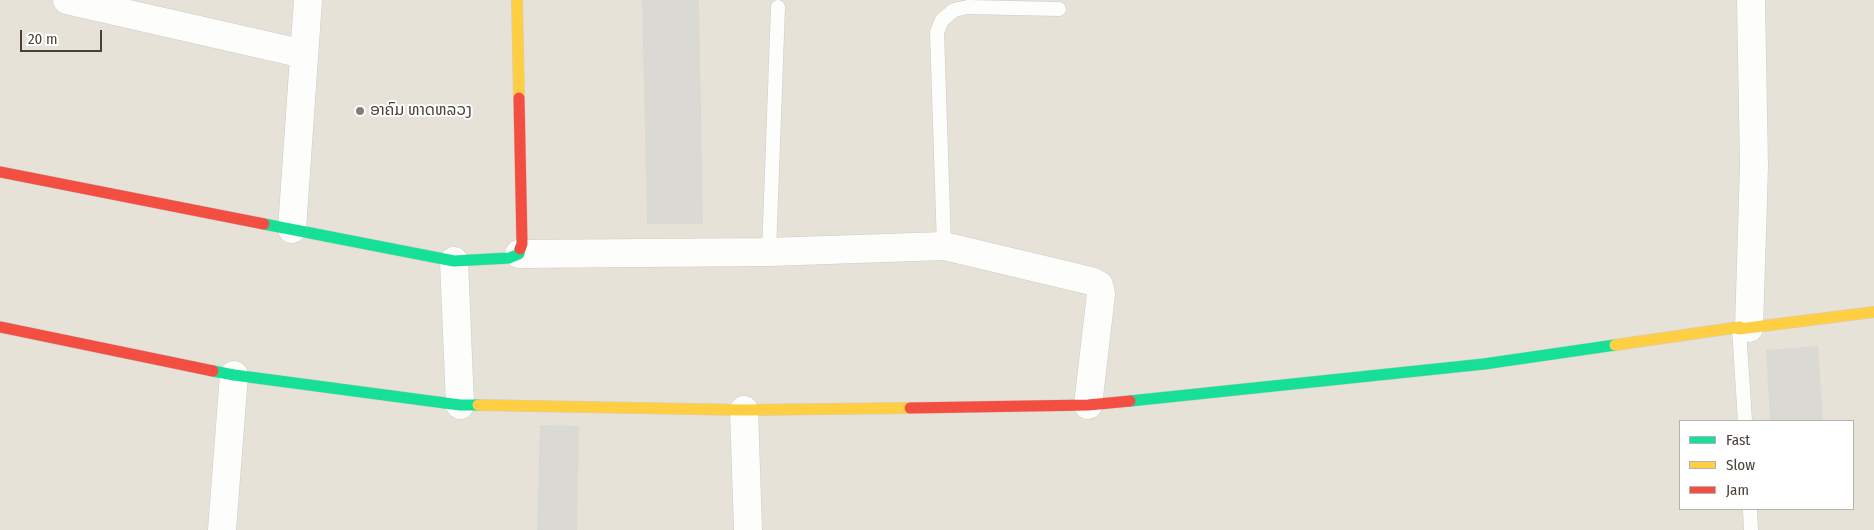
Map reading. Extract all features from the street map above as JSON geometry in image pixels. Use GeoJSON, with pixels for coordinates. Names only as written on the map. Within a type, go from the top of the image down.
{"type":"FeatureCollection","features":[{"type":"Feature","properties":{"kind":"street"},"geometry":{"type":"LineString","coordinates":[[67,0],[304,54]]}},
{"type":"Feature","properties":{"kind":"street"},"geometry":{"type":"LineString","coordinates":[[292,229],[308,0]]}},
{"type":"Feature","properties":{"kind":"street"},"geometry":{"type":"LineString","coordinates":[[517,0],[522,244],[519,254]]}},
{"type":"Feature","properties":{"kind":"street"},"geometry":{"type":"LineString","coordinates":[[1744,329],[1754,166],[1751,0]]}},
{"type":"Feature","properties":{"kind":"street"},"geometry":{"type":"LineString","coordinates":[[0,172],[454,261],[509,258],[519,254],[769,252],[944,246],[1091,281],[1099,285],[1100,294],[1088,405]]}},
{"type":"Feature","properties":{"kind":"street"},"geometry":{"type":"LineString","coordinates":[[454,261],[460,405]]}},
{"type":"Feature","properties":{"kind":"street"},"geometry":{"type":"LineString","coordinates":[[0,327],[234,375],[460,405],[744,410],[1088,405],[1484,364],[1740,327],[1744,329],[1874,312]]}},
{"type":"Feature","properties":{"kind":"street"},"geometry":{"type":"LineString","coordinates":[[222,530],[234,375]]}},
{"type":"Feature","properties":{"kind":"street"},"geometry":{"type":"LineString","coordinates":[[744,410],[748,530]]}},
{"type":"Feature","properties":{"kind":"lane"},"geometry":{"type":"LineString","coordinates":[[769,252],[778,7]]}},
{"type":"Feature","properties":{"kind":"lane"},"geometry":{"type":"LineString","coordinates":[[944,246],[937,32],[942,20],[954,10],[968,7],[1059,9]]}},
{"type":"Feature","properties":{"kind":"lane"},"geometry":{"type":"LineString","coordinates":[[1744,329],[1745,420]]}},
{"type":"Feature","properties":{"kind":"lane"},"geometry":{"type":"LineString","coordinates":[[1750,510],[1751,530]]}},
{"type":"Feature","properties":{"kind":"shaded area"},"geometry":{"type":"Polygon","coordinates":[[[0,0],[1874,0],[1874,530],[0,530],[0,0]]]}},
{"type":"Feature","properties":{"kind":"building"},"geometry":{"type":"Polygon","coordinates":[[[642,0],[699,0],[703,224],[647,224],[642,0]]]}},
{"type":"Feature","properties":{"kind":"building"},"geometry":{"type":"Polygon","coordinates":[[[1818,346],[1823,420],[1770,420],[1766,350],[1818,346]]]}},
{"type":"Feature","properties":{"kind":"building"},"geometry":{"type":"Polygon","coordinates":[[[540,425],[579,426],[577,530],[537,530],[540,425]]]}},
{"type":"Feature","properties":{"kind":"traffic: fast"},"geometry":{"type":"LineString","coordinates":[[264,224],[454,261],[509,258],[519,254],[520,249]]}},
{"type":"Feature","properties":{"kind":"traffic: fast"},"geometry":{"type":"LineString","coordinates":[[1130,401],[1484,364],[1615,345]]}},
{"type":"Feature","properties":{"kind":"traffic: fast"},"geometry":{"type":"LineString","coordinates":[[213,371],[460,405],[478,405]]}},
{"type":"Feature","properties":{"kind":"traffic: slow"},"geometry":{"type":"LineString","coordinates":[[517,0],[519,98]]}},
{"type":"Feature","properties":{"kind":"traffic: slow"},"geometry":{"type":"LineString","coordinates":[[1615,345],[1740,327],[1739,329],[1874,312]]}},
{"type":"Feature","properties":{"kind":"traffic: slow"},"geometry":{"type":"LineString","coordinates":[[478,405],[744,410],[910,408]]}},
{"type":"Feature","properties":{"kind":"traffic: jam"},"geometry":{"type":"LineString","coordinates":[[519,98],[522,244],[520,249]]}},
{"type":"Feature","properties":{"kind":"traffic: jam"},"geometry":{"type":"LineString","coordinates":[[0,172],[264,224]]}},
{"type":"Feature","properties":{"kind":"traffic: jam"},"geometry":{"type":"LineString","coordinates":[[0,327],[213,371]]}},
{"type":"Feature","properties":{"kind":"traffic: jam"},"geometry":{"type":"LineString","coordinates":[[910,408],[1088,405],[1130,401]]}},
{"type":"Feature","properties":{"kind":"place","name":"ອາຄົມ ທາດຫລວງ"},"geometry":{"type":"Point","coordinates":[360,111]}}]}
